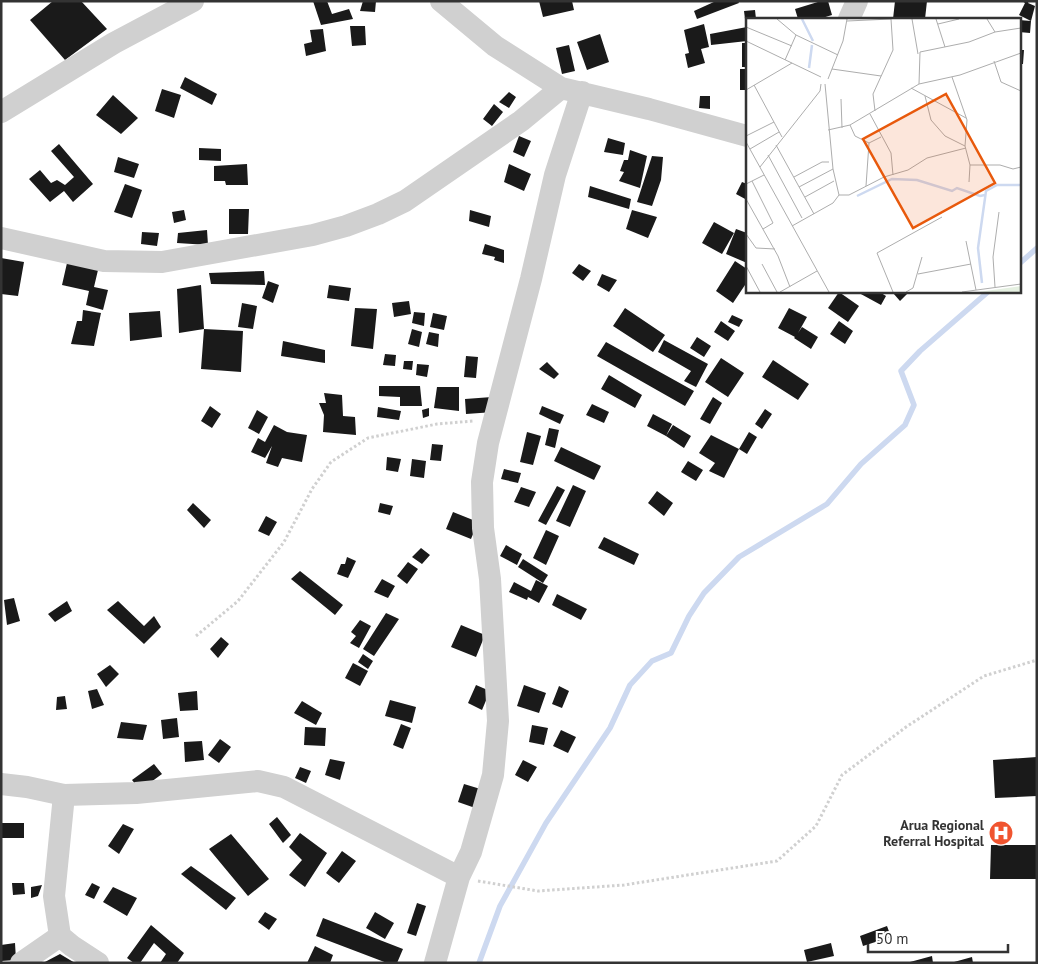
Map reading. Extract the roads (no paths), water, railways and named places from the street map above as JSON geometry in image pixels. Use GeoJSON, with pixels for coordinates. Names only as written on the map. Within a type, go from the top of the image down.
{"type":"FeatureCollection","features":[{"type":"Feature","properties":{"kind":"street"},"geometry":{"type":"LineString","coordinates":[[1,112],[114,43],[193,1]]}},
{"type":"Feature","properties":{"kind":"street"},"geometry":{"type":"LineString","coordinates":[[441,1],[495,46],[572,90],[746,136]]}},
{"type":"Feature","properties":{"kind":"street"},"geometry":{"type":"LineString","coordinates":[[849,18],[857,1]]}},
{"type":"Feature","properties":{"kind":"street"},"geometry":{"type":"LineString","coordinates":[[1,238],[104,261],[162,262],[313,235],[346,226],[405,201],[521,121],[572,90]]}},
{"type":"Feature","properties":{"kind":"street"},"geometry":{"type":"LineString","coordinates":[[435,963],[459,877],[471,852],[493,774],[498,721],[490,579],[483,528],[482,482],[488,442],[496,419],[531,279],[555,176],[572,90]]}},
{"type":"Feature","properties":{"kind":"street"},"geometry":{"type":"LineString","coordinates":[[1,784],[27,787],[64,795],[136,793],[258,781],[284,787],[459,877]]}},
{"type":"Feature","properties":{"kind":"street"},"geometry":{"type":"LineString","coordinates":[[64,795],[54,896],[60,936],[98,963]]}},
{"type":"Feature","properties":{"kind":"street"},"geometry":{"type":"LineString","coordinates":[[21,963],[60,936]]}},
{"type":"Feature","properties":{"kind":"waterway"},"geometry":{"type":"LineString","coordinates":[[1020,263],[1037,248]]}},
{"type":"Feature","properties":{"kind":"waterway"},"geometry":{"type":"LineString","coordinates":[[479,963],[500,906],[546,823],[610,728],[630,685],[652,661],[671,653],[689,616],[704,593],[739,557],[827,504],[861,464],[905,425],[914,405],[901,371],[920,351],[988,292]]}},
{"type":"Feature","properties":{"kind":"place","name":"Arua Regional Referral Hospital"},"geometry":{"type":"Point","coordinates":[1001,833]}}]}
